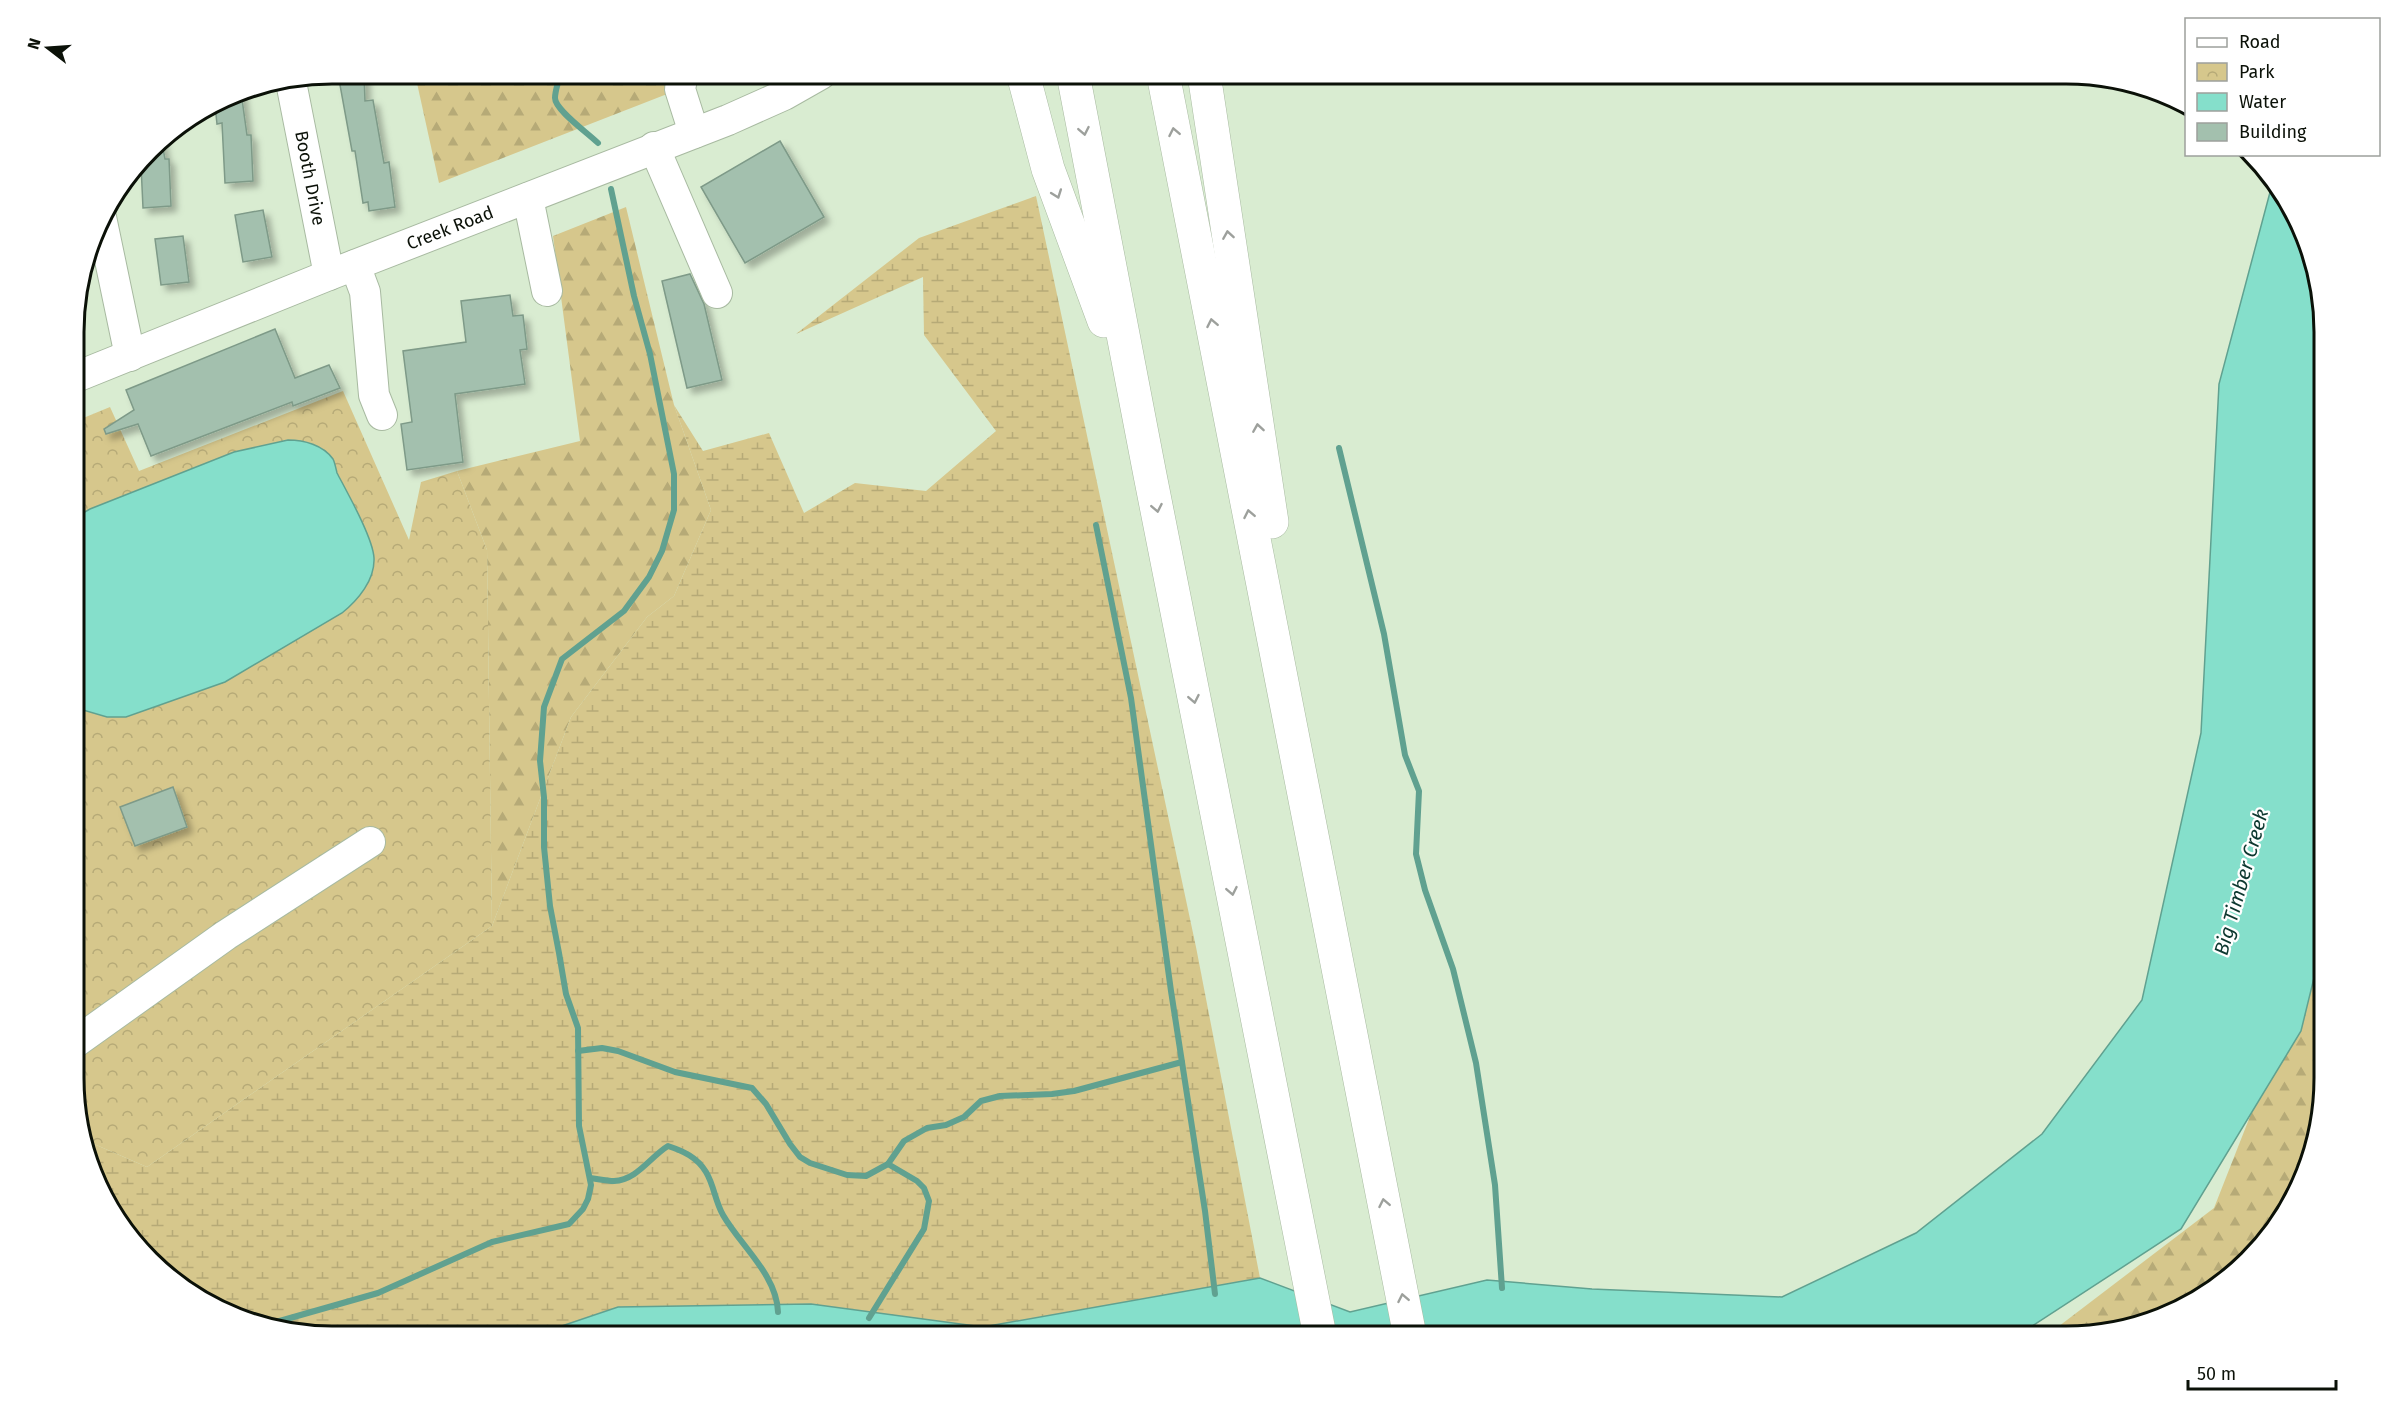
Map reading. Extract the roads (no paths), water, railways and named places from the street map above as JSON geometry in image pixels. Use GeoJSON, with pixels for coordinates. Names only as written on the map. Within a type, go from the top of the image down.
{"type":"FeatureCollection","features":[{"type":"Feature","properties":{"kind":"highway"},"geometry":{"type":"LineString","coordinates":[[1025,84],[1048,169],[1100,307],[1150,475]]}},
{"type":"Feature","properties":{"kind":"highway"},"geometry":{"type":"LineString","coordinates":[[1075,84],[1318,1326]]}},
{"type":"Feature","properties":{"kind":"highway"},"geometry":{"type":"LineString","coordinates":[[1165,84],[1408,1326]]}},
{"type":"Feature","properties":{"kind":"highway"},"geometry":{"type":"LineString","coordinates":[[1205,84],[1349,1025]]}},
{"type":"Feature","properties":{"kind":"street"},"geometry":{"type":"LineString","coordinates":[[681,84],[680,89],[694,133]]}},
{"type":"Feature","properties":{"kind":"street","name":"Creek Road"},"geometry":{"type":"LineString","coordinates":[[84,374],[342,270],[755,109],[802,84]]}},
{"type":"Feature","properties":{"kind":"street","name":"Booth Drive"},"geometry":{"type":"LineString","coordinates":[[292,87],[342,270],[365,292],[374,395],[382,415]]}},
{"type":"Feature","properties":{"kind":"street"},"geometry":{"type":"LineString","coordinates":[[654,147],[717,292]]}},
{"type":"Feature","properties":{"kind":"street"},"geometry":{"type":"LineString","coordinates":[[528,198],[547,291]]}},
{"type":"Feature","properties":{"kind":"street"},"geometry":{"type":"LineString","coordinates":[[104,235],[130,356]]}},
{"type":"Feature","properties":{"kind":"street"},"geometry":{"type":"LineString","coordinates":[[84,1036],[226,935],[370,842]]}},
{"type":"Feature","properties":{"kind":"water","name":"Big Timber Creek"},"geometry":{"type":"Polygon","coordinates":[[[2270,191],[2295,237],[2306,268],[2312,300],[2314,332],[2314,978],[2301,1031],[2181,1229],[2032,1326],[989,1326],[1260,1278],[1350,1312],[1487,1280],[1592,1289],[1782,1297],[1916,1233],[2042,1134],[2142,1000],[2201,733],[2219,384],[2270,191]]]}},
{"type":"Feature","properties":{"kind":"water"},"geometry":{"type":"Polygon","coordinates":[[[288,440],[313,444],[329,454],[373,549],[374,566],[369,582],[354,602],[342,613],[225,682],[126,717],[107,717],[84,710],[84,512],[234,452],[288,440]]]}},
{"type":"Feature","properties":{"kind":"water"},"geometry":{"type":"Polygon","coordinates":[[[811,1304],[976,1326],[562,1326],[618,1307],[811,1304]]]}},
{"type":"Feature","properties":{"kind":"waterway"},"geometry":{"type":"LineString","coordinates":[[558,84],[555,98],[560,109],[598,143]]}},
{"type":"Feature","properties":{"kind":"waterway"},"geometry":{"type":"LineString","coordinates":[[281,1320],[378,1293],[492,1242],[569,1224],[583,1209],[588,1199],[591,1185],[579,1126],[578,1028],[566,994],[550,906],[544,847],[544,797],[540,761],[544,707],[562,659],[624,611],[649,577],[662,551],[674,510],[674,474],[650,354],[634,296],[611,189]]}},
{"type":"Feature","properties":{"kind":"waterway"},"geometry":{"type":"LineString","coordinates":[[1339,448],[1384,634],[1405,755],[1419,791],[1416,854],[1425,890],[1453,969],[1476,1063],[1495,1185],[1502,1288]]}},
{"type":"Feature","properties":{"kind":"waterway"},"geometry":{"type":"LineString","coordinates":[[1096,525],[1131,698],[1215,1294]]}},
{"type":"Feature","properties":{"kind":"waterway"},"geometry":{"type":"LineString","coordinates":[[578,1051],[602,1048],[618,1051],[675,1072],[752,1088],[766,1104],[800,1157],[810,1163],[847,1175],[866,1176],[888,1164],[904,1141],[927,1128],[946,1125],[964,1117],[981,1101],[1000,1096],[1074,1091],[1182,1062]]}},
{"type":"Feature","properties":{"kind":"waterway"},"geometry":{"type":"LineString","coordinates":[[590,1178],[614,1181],[630,1177],[668,1146],[694,1158],[709,1177],[723,1215],[765,1273],[776,1298],[778,1312]]}},
{"type":"Feature","properties":{"kind":"waterway"},"geometry":{"type":"LineString","coordinates":[[869,1318],[924,1229],[929,1201],[924,1188],[917,1181],[888,1164]]}}]}
